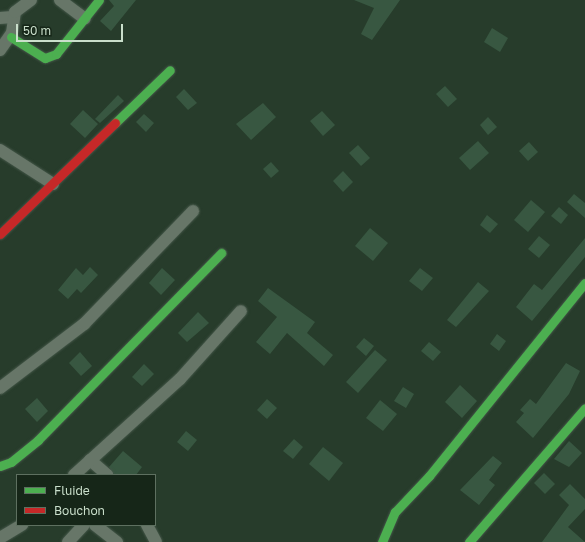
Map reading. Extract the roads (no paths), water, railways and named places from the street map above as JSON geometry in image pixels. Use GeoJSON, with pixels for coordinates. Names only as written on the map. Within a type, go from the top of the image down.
{"type":"FeatureCollection","features":[{"type":"Feature","properties":{"kind":"street"},"geometry":{"type":"LineString","coordinates":[[0,18],[12,17],[31,0]]}},
{"type":"Feature","properties":{"kind":"street"},"geometry":{"type":"LineString","coordinates":[[60,0],[85,19]]}},
{"type":"Feature","properties":{"kind":"street"},"geometry":{"type":"LineString","coordinates":[[10,37],[47,58],[66,44],[99,0]]}},
{"type":"Feature","properties":{"kind":"street"},"geometry":{"type":"LineString","coordinates":[[0,50],[10,37],[12,17]]}},
{"type":"Feature","properties":{"kind":"street"},"geometry":{"type":"LineString","coordinates":[[0,234],[170,70]]}},
{"type":"Feature","properties":{"kind":"street"},"geometry":{"type":"LineString","coordinates":[[0,150],[53,184]]}},
{"type":"Feature","properties":{"kind":"street"},"geometry":{"type":"LineString","coordinates":[[0,388],[84,324],[193,211]]}},
{"type":"Feature","properties":{"kind":"street"},"geometry":{"type":"LineString","coordinates":[[0,466],[11,462],[38,440],[221,254]]}},
{"type":"Feature","properties":{"kind":"street"},"geometry":{"type":"LineString","coordinates":[[382,542],[395,512],[429,476],[585,283]]}},
{"type":"Feature","properties":{"kind":"street"},"geometry":{"type":"LineString","coordinates":[[75,474],[180,379],[241,311]]}},
{"type":"Feature","properties":{"kind":"street"},"geometry":{"type":"LineString","coordinates":[[469,542],[585,408]]}},
{"type":"Feature","properties":{"kind":"street"},"geometry":{"type":"LineString","coordinates":[[90,460],[106,474]]}},
{"type":"Feature","properties":{"kind":"street"},"geometry":{"type":"LineString","coordinates":[[0,538],[20,526]]}},
{"type":"Feature","properties":{"kind":"street"},"geometry":{"type":"LineString","coordinates":[[68,542],[83,526]]}},
{"type":"Feature","properties":{"kind":"street"},"geometry":{"type":"LineString","coordinates":[[96,526],[117,542]]}},
{"type":"Feature","properties":{"kind":"street"},"geometry":{"type":"LineString","coordinates":[[148,526],[156,542]]}}]}
